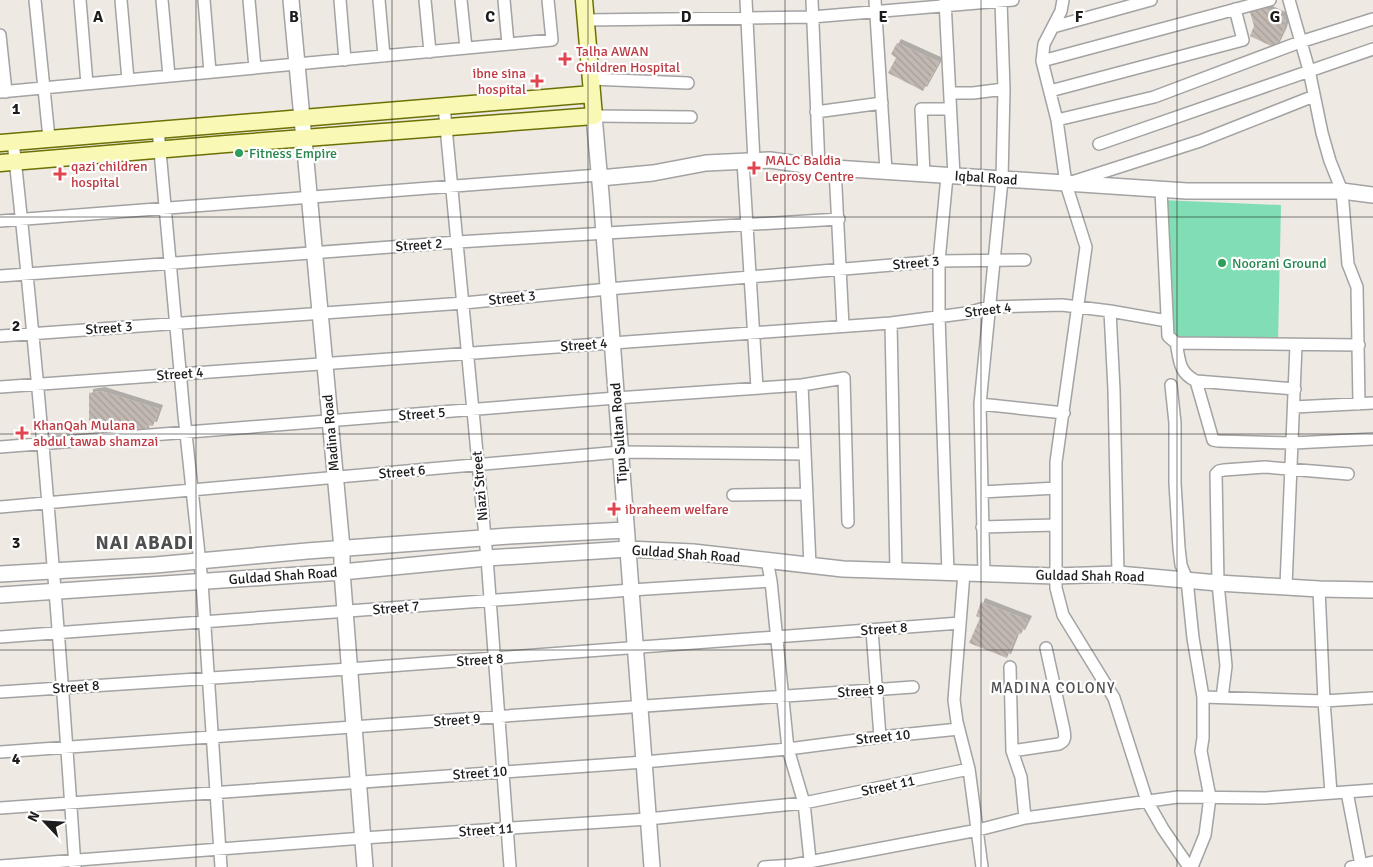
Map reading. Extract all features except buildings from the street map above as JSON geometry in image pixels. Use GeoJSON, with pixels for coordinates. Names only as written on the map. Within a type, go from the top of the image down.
{"type":"FeatureCollection","features":[{"type":"Feature","properties":{"kind":"main road","name":"Tipu Sultan Road"},"geometry":{"type":"LineString","coordinates":[[584,0],[594,116]]}},
{"type":"Feature","properties":{"kind":"main road"},"geometry":{"type":"LineString","coordinates":[[6,142],[158,128],[444,106],[591,86]]}},
{"type":"Feature","properties":{"kind":"main road"},"geometry":{"type":"LineString","coordinates":[[8,162],[446,126],[594,116]]}},
{"type":"Feature","properties":{"kind":"street"},"geometry":{"type":"LineString","coordinates":[[35,0],[48,138]]}},
{"type":"Feature","properties":{"kind":"street"},"geometry":{"type":"LineString","coordinates":[[80,0],[87,84]]}},
{"type":"Feature","properties":{"kind":"street"},"geometry":{"type":"LineString","coordinates":[[121,0],[128,80]]}},
{"type":"Feature","properties":{"kind":"street"},"geometry":{"type":"LineString","coordinates":[[162,0],[169,76]]}},
{"type":"Feature","properties":{"kind":"street"},"geometry":{"type":"LineString","coordinates":[[204,0],[210,72]]}},
{"type":"Feature","properties":{"kind":"street"},"geometry":{"type":"LineString","coordinates":[[249,0],[255,68]]}},
{"type":"Feature","properties":{"kind":"street","name":"Madina Road"},"geometry":{"type":"LineString","coordinates":[[291,0],[342,548],[342,572],[365,867]]}},
{"type":"Feature","properties":{"kind":"street"},"geometry":{"type":"LineString","coordinates":[[340,0],[345,60]]}},
{"type":"Feature","properties":{"kind":"street"},"geometry":{"type":"LineString","coordinates":[[379,0],[384,56]]}},
{"type":"Feature","properties":{"kind":"street"},"geometry":{"type":"LineString","coordinates":[[425,0],[430,52]]}},
{"type":"Feature","properties":{"kind":"street"},"geometry":{"type":"LineString","coordinates":[[462,0],[466,48]]}},
{"type":"Feature","properties":{"kind":"street"},"geometry":{"type":"LineString","coordinates":[[504,0],[508,44]]}},
{"type":"Feature","properties":{"kind":"street"},"geometry":{"type":"LineString","coordinates":[[0,35],[3,92],[552,40],[548,0]]}},
{"type":"Feature","properties":{"kind":"street"},"geometry":{"type":"LineString","coordinates":[[746,0],[747,225],[757,388]]}},
{"type":"Feature","properties":{"kind":"street"},"geometry":{"type":"LineString","coordinates":[[812,0],[819,167]]}},
{"type":"Feature","properties":{"kind":"street"},"geometry":{"type":"LineString","coordinates":[[1063,0],[1061,11],[1044,44],[1042,61],[1057,120],[1066,184],[1086,246],[1056,462],[1056,588],[1063,615],[1114,698],[1147,801],[1163,829],[1190,867],[1205,835],[1210,797],[1202,750],[1203,697],[1186,580],[1181,565],[1179,548],[1175,483],[1175,423],[1171,385]]}},
{"type":"Feature","properties":{"kind":"street"},"geometry":{"type":"LineString","coordinates":[[1053,27],[1151,0]]}},
{"type":"Feature","properties":{"kind":"street"},"geometry":{"type":"LineString","coordinates":[[1042,61],[1270,0]]}},
{"type":"Feature","properties":{"kind":"street"},"geometry":{"type":"LineString","coordinates":[[1289,0],[1309,70],[1327,152],[1342,191],[1348,264],[1357,287],[1359,404]]}},
{"type":"Feature","properties":{"kind":"street"},"geometry":{"type":"LineString","coordinates":[[586,20],[812,17],[876,6],[1007,1],[1002,180],[988,307],[980,404],[984,574]]}},
{"type":"Feature","properties":{"kind":"street"},"geometry":{"type":"LineString","coordinates":[[946,3],[950,93],[950,176],[939,261],[939,316],[948,572]]}},
{"type":"Feature","properties":{"kind":"street"},"geometry":{"type":"LineString","coordinates":[[876,6],[886,171]]}},
{"type":"Feature","properties":{"kind":"street"},"geometry":{"type":"LineString","coordinates":[[1050,91],[1243,40],[1235,9]]}},
{"type":"Feature","properties":{"kind":"street"},"geometry":{"type":"LineString","coordinates":[[1057,120],[1154,97],[1300,42],[1373,19]]}},
{"type":"Feature","properties":{"kind":"street"},"geometry":{"type":"LineString","coordinates":[[1099,144],[1373,49]]}},
{"type":"Feature","properties":{"kind":"street"},"geometry":{"type":"LineString","coordinates":[[591,86],[688,83]]}},
{"type":"Feature","properties":{"kind":"street"},"geometry":{"type":"LineString","coordinates":[[950,93],[973,93],[1004,89]]}},
{"type":"Feature","properties":{"kind":"street"},"geometry":{"type":"LineString","coordinates":[[1066,184],[1200,142],[1314,96]]}},
{"type":"Feature","properties":{"kind":"street"},"geometry":{"type":"LineString","coordinates":[[816,112],[882,103]]}},
{"type":"Feature","properties":{"kind":"street","name":"Niazi Street"},"geometry":{"type":"LineString","coordinates":[[444,106],[487,558],[510,867]]}},
{"type":"Feature","properties":{"kind":"street"},"geometry":{"type":"LineString","coordinates":[[924,174],[921,110],[950,109]]}},
{"type":"Feature","properties":{"kind":"street"},"geometry":{"type":"LineString","coordinates":[[594,116],[691,117]]}},
{"type":"Feature","properties":{"kind":"street","name":"Tipu Sultan Road"},"geometry":{"type":"LineString","coordinates":[[594,116],[652,867]]}},
{"type":"Feature","properties":{"kind":"street"},"geometry":{"type":"LineString","coordinates":[[158,128],[186,432],[201,561],[221,867]]}},
{"type":"Feature","properties":{"kind":"street"},"geometry":{"type":"LineString","coordinates":[[6,142],[8,162],[21,220],[38,384],[56,591],[75,864]]}},
{"type":"Feature","properties":{"kind":"street","name":"Iqbal Road"},"geometry":{"type":"LineString","coordinates":[[599,177],[653,173],[706,163],[770,160],[819,167],[1161,190],[1342,191],[1373,195]]}},
{"type":"Feature","properties":{"kind":"street"},"geometry":{"type":"LineString","coordinates":[[835,168],[843,326]]}},
{"type":"Feature","properties":{"kind":"street"},"geometry":{"type":"LineString","coordinates":[[0,221],[599,177]]}},
{"type":"Feature","properties":{"kind":"street"},"geometry":{"type":"LineString","coordinates":[[1161,190],[1168,336],[1176,343],[1182,371],[1187,377],[1196,381],[1295,389]]}},
{"type":"Feature","properties":{"kind":"street","name":"Street 2"},"geometry":{"type":"LineString","coordinates":[[0,276],[458,242],[838,219]]}},
{"type":"Feature","properties":{"kind":"street","name":"Street 3"},"geometry":{"type":"LineString","coordinates":[[0,336],[464,303],[939,261],[1025,260]]}},
{"type":"Feature","properties":{"kind":"street","name":"Street 4"},"geometry":{"type":"LineString","coordinates":[[0,387],[891,323],[967,313],[988,307],[1079,306],[1167,321]]}},
{"type":"Feature","properties":{"kind":"street"},"geometry":{"type":"LineString","coordinates":[[1110,311],[1114,390],[1118,574]]}},
{"type":"Feature","properties":{"kind":"street"},"geometry":{"type":"LineString","coordinates":[[891,323],[896,571]]}},
{"type":"Feature","properties":{"kind":"street"},"geometry":{"type":"LineString","coordinates":[[1176,343],[1359,345]]}},
{"type":"Feature","properties":{"kind":"street"},"geometry":{"type":"LineString","coordinates":[[1286,586],[1296,345]]}},
{"type":"Feature","properties":{"kind":"street","name":"Street 5"},"geometry":{"type":"LineString","coordinates":[[0,447],[802,385],[844,378],[848,522]]}},
{"type":"Feature","properties":{"kind":"street"},"geometry":{"type":"LineString","coordinates":[[1196,381],[1213,440],[1218,442],[1293,443],[1373,438]]}},
{"type":"Feature","properties":{"kind":"street"},"geometry":{"type":"LineString","coordinates":[[802,385],[810,565]]}},
{"type":"Feature","properties":{"kind":"street"},"geometry":{"type":"LineString","coordinates":[[1294,407],[1373,403]]}},
{"type":"Feature","properties":{"kind":"street"},"geometry":{"type":"LineString","coordinates":[[980,404],[1064,413]]}},
{"type":"Feature","properties":{"kind":"street","name":"Street 6"},"geometry":{"type":"LineString","coordinates":[[0,507],[620,452],[805,454]]}},
{"type":"Feature","properties":{"kind":"street"},"geometry":{"type":"LineString","coordinates":[[1222,698],[1226,666],[1218,584],[1216,474],[1219,471],[1265,467],[1348,474]]}},
{"type":"Feature","properties":{"kind":"street"},"geometry":{"type":"LineString","coordinates":[[982,492],[1056,488]]}},
{"type":"Feature","properties":{"kind":"street"},"geometry":{"type":"LineString","coordinates":[[733,496],[807,494]]}},
{"type":"Feature","properties":{"kind":"street"},"geometry":{"type":"LineString","coordinates":[[982,527],[1056,525]]}},
{"type":"Feature","properties":{"kind":"street","name":"Guldad Shah Road"},"geometry":{"type":"LineString","coordinates":[[0,574],[155,565],[342,548],[484,538],[626,530]]}},
{"type":"Feature","properties":{"kind":"street","name":"Guldad Shah Road"},"geometry":{"type":"LineString","coordinates":[[0,595],[342,572],[487,558],[628,549],[693,552],[843,569],[1055,576],[1118,574],[1218,584],[1373,590]]}},
{"type":"Feature","properties":{"kind":"street"},"geometry":{"type":"LineString","coordinates":[[767,560],[771,581],[788,749],[804,803],[810,860]]}},
{"type":"Feature","properties":{"kind":"street"},"geometry":{"type":"LineString","coordinates":[[964,573],[954,700],[969,769],[982,867]]}},
{"type":"Feature","properties":{"kind":"street","name":"Street 7"},"geometry":{"type":"LineString","coordinates":[[0,638],[771,581]]}},
{"type":"Feature","properties":{"kind":"street"},"geometry":{"type":"LineString","coordinates":[[1319,589],[1324,701],[1331,793]]}},
{"type":"Feature","properties":{"kind":"street","name":"Street 8"},"geometry":{"type":"LineString","coordinates":[[0,692],[494,659],[960,623]]}},
{"type":"Feature","properties":{"kind":"street"},"geometry":{"type":"LineString","coordinates":[[872,630],[880,737]]}},
{"type":"Feature","properties":{"kind":"street"},"geometry":{"type":"LineString","coordinates":[[1012,751],[1059,744],[1065,739],[1046,648]]}},
{"type":"Feature","properties":{"kind":"street"},"geometry":{"type":"LineString","coordinates":[[1010,667],[1012,751],[1021,777],[1025,818]]}},
{"type":"Feature","properties":{"kind":"street","name":"Street 9"},"geometry":{"type":"LineString","coordinates":[[0,752],[913,687]]}},
{"type":"Feature","properties":{"kind":"street"},"geometry":{"type":"LineString","coordinates":[[1203,697],[1324,701],[1373,698]]}},
{"type":"Feature","properties":{"kind":"street","name":"Street 10"},"geometry":{"type":"LineString","coordinates":[[0,808],[644,762],[788,749],[959,729]]}},
{"type":"Feature","properties":{"kind":"street","name":"Street 11"},"geometry":{"type":"LineString","coordinates":[[0,866],[75,864],[220,849],[648,819],[804,803],[969,769]]}},
{"type":"Feature","properties":{"kind":"street"},"geometry":{"type":"LineString","coordinates":[[764,867],[793,866],[810,860],[978,830],[1025,818],[1178,797],[1266,798],[1373,790]]}},
{"type":"Feature","properties":{"kind":"street"},"geometry":{"type":"LineString","coordinates":[[1347,792],[1356,866],[1373,862]]}},
{"type":"Feature","properties":{"kind":"green space","name":"Noorani Ground"},"geometry":{"type":"Polygon","coordinates":[[[1161,200],[1281,205],[1278,344],[1176,343],[1168,336],[1161,200]]]}},
{"type":"Feature","properties":{"kind":"place","name":"Talha AWAN Children Hospital"},"geometry":{"type":"Point","coordinates":[565,59]}},
{"type":"Feature","properties":{"kind":"place","name":"ibne sina hospital"},"geometry":{"type":"Point","coordinates":[537,81]}},
{"type":"Feature","properties":{"kind":"place","name":"Fitness Empire"},"geometry":{"type":"Point","coordinates":[239,153]}},
{"type":"Feature","properties":{"kind":"place","name":"MALC Baldia Leprosy Centre"},"geometry":{"type":"Point","coordinates":[754,168]}},
{"type":"Feature","properties":{"kind":"place","name":"qazi children hospital"},"geometry":{"type":"Point","coordinates":[60,174]}},
{"type":"Feature","properties":{"kind":"place","name":"Noorani Ground"},"geometry":{"type":"Point","coordinates":[1222,263]}},
{"type":"Feature","properties":{"kind":"place","name":"KhanQah Mulana abdul tawab shamzai"},"geometry":{"type":"Point","coordinates":[22,433]}},
{"type":"Feature","properties":{"kind":"place","name":"ibraheem welfare"},"geometry":{"type":"Point","coordinates":[614,509]}},
{"type":"Feature","properties":{"kind":"district","name":"NAI ABADI"},"geometry":{"type":"Point","coordinates":[145,543]}},
{"type":"Feature","properties":{"kind":"district","name":"MADINA COLONY"},"geometry":{"type":"Point","coordinates":[1053,688]}}]}
